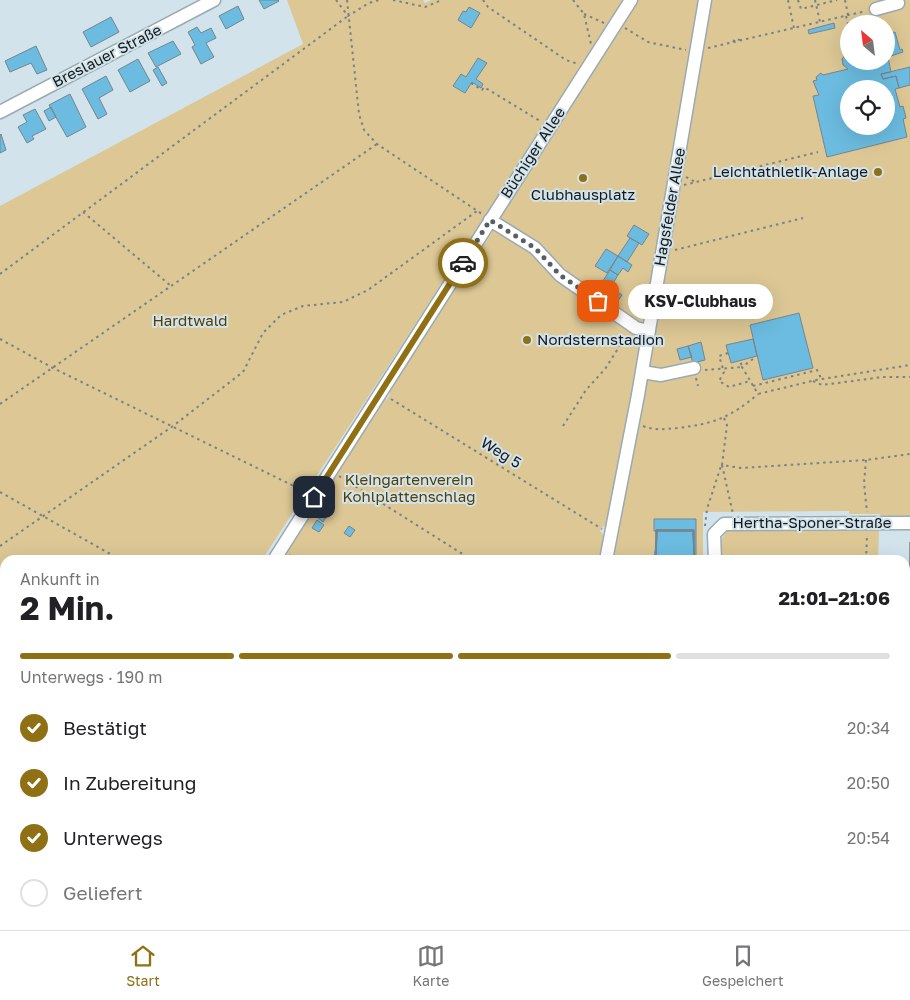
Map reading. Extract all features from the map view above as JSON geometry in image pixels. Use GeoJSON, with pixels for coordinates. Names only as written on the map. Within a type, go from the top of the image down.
{"type":"FeatureCollection","features":[{"type":"Feature","properties":{"kind":"street","name":"Breslauer Straße"},"geometry":{"type":"LineString","coordinates":[[0,112],[214,0]]}},
{"type":"Feature","properties":{"kind":"street","name":"Büchiger Allee"},"geometry":{"type":"LineString","coordinates":[[277,555],[630,0]]}},
{"type":"Feature","properties":{"kind":"street","name":"Hagsfelder Allee"},"geometry":{"type":"LineString","coordinates":[[607,555],[642,372],[704,0]]}},
{"type":"Feature","properties":{"kind":"street"},"geometry":{"type":"LineString","coordinates":[[876,9],[898,3]]}},
{"type":"Feature","properties":{"kind":"street"},"geometry":{"type":"LineString","coordinates":[[490,220],[535,248],[560,275],[636,328],[649,331]]}},
{"type":"Feature","properties":{"kind":"street"},"geometry":{"type":"LineString","coordinates":[[642,372],[661,375],[694,368]]}},
{"type":"Feature","properties":{"kind":"street","name":"Hertha-Sponer-Straße"},"geometry":{"type":"LineString","coordinates":[[710,531],[724,524],[733,523],[910,522]]}},
{"type":"Feature","properties":{"kind":"street"},"geometry":{"type":"LineString","coordinates":[[710,531],[714,555]]}},
{"type":"Feature","properties":{"kind":"path"},"geometry":{"type":"LineString","coordinates":[[336,0],[348,16]]}},
{"type":"Feature","properties":{"kind":"path"},"geometry":{"type":"LineString","coordinates":[[347,0],[359,114],[364,130],[377,144],[490,220]]}},
{"type":"Feature","properties":{"kind":"path"},"geometry":{"type":"LineString","coordinates":[[0,274],[348,16],[369,3],[380,0]]}},
{"type":"Feature","properties":{"kind":"path"},"geometry":{"type":"LineString","coordinates":[[393,0],[425,7],[442,0]]}},
{"type":"Feature","properties":{"kind":"path"},"geometry":{"type":"LineString","coordinates":[[483,0],[488,7],[558,54],[590,64],[584,14]]}},
{"type":"Feature","properties":{"kind":"path"},"geometry":{"type":"LineString","coordinates":[[573,0],[584,14],[604,23],[615,23],[648,42],[683,50],[697,50],[840,18]]}},
{"type":"Feature","properties":{"kind":"path"},"geometry":{"type":"LineString","coordinates":[[788,0],[794,28]]}},
{"type":"Feature","properties":{"kind":"path"},"geometry":{"type":"LineString","coordinates":[[798,0],[800,9],[837,0]]}},
{"type":"Feature","properties":{"kind":"path"},"geometry":{"type":"LineString","coordinates":[[815,0],[820,22]]}},
{"type":"Feature","properties":{"kind":"path"},"geometry":{"type":"LineString","coordinates":[[845,0],[847,15]]}},
{"type":"Feature","properties":{"kind":"path"},"geometry":{"type":"LineString","coordinates":[[851,15],[876,9]]}},
{"type":"Feature","properties":{"kind":"path"},"geometry":{"type":"LineString","coordinates":[[471,83],[482,90],[484,87],[550,127]]}},
{"type":"Feature","properties":{"kind":"path"},"geometry":{"type":"LineString","coordinates":[[0,404],[377,144]]}},
{"type":"Feature","properties":{"kind":"path"},"geometry":{"type":"LineString","coordinates":[[682,185],[818,152]]}},
{"type":"Feature","properties":{"kind":"path"},"geometry":{"type":"LineString","coordinates":[[0,546],[173,426],[243,372],[263,333],[281,316],[303,306],[343,302],[368,290],[477,210]]}},
{"type":"Feature","properties":{"kind":"path"},"geometry":{"type":"LineString","coordinates":[[83,212],[171,286]]}},
{"type":"Feature","properties":{"kind":"path"},"geometry":{"type":"LineString","coordinates":[[663,249],[682,249],[804,218]]}},
{"type":"Feature","properties":{"kind":"path"},"geometry":{"type":"LineString","coordinates":[[563,426],[621,344],[632,334]]}},
{"type":"Feature","properties":{"kind":"path"},"geometry":{"type":"LineString","coordinates":[[0,338],[53,368],[314,497]]}},
{"type":"Feature","properties":{"kind":"path"},"geometry":{"type":"LineString","coordinates":[[728,353],[718,356],[724,372],[719,381],[729,387],[750,381]]}},
{"type":"Feature","properties":{"kind":"path"},"geometry":{"type":"LineString","coordinates":[[694,368],[704,370],[722,367],[732,369],[742,367],[753,359]]}},
{"type":"Feature","properties":{"kind":"path"},"geometry":{"type":"LineString","coordinates":[[740,360],[742,367],[758,394]]}},
{"type":"Feature","properties":{"kind":"path"},"geometry":{"type":"LineString","coordinates":[[633,422],[653,430],[702,425],[724,418],[743,407],[758,394],[822,379],[910,365]]}},
{"type":"Feature","properties":{"kind":"path"},"geometry":{"type":"LineString","coordinates":[[753,386],[817,370],[822,379]]}},
{"type":"Feature","properties":{"kind":"path"},"geometry":{"type":"LineString","coordinates":[[871,372],[872,378]]}},
{"type":"Feature","properties":{"kind":"path"},"geometry":{"type":"LineString","coordinates":[[813,381],[822,385],[872,378],[910,377]]}},
{"type":"Feature","properties":{"kind":"path","name":"Weg 5"},"geometry":{"type":"LineString","coordinates":[[388,397],[601,529]]}},
{"type":"Feature","properties":{"kind":"path"},"geometry":{"type":"LineString","coordinates":[[710,531],[707,509],[722,465],[727,425],[724,418]]}},
{"type":"Feature","properties":{"kind":"path"},"geometry":{"type":"LineString","coordinates":[[722,465],[742,468],[866,460],[910,454]]}},
{"type":"Feature","properties":{"kind":"path"},"geometry":{"type":"LineString","coordinates":[[866,460],[864,483],[868,522],[866,555]]}},
{"type":"Feature","properties":{"kind":"path"},"geometry":{"type":"LineString","coordinates":[[722,465],[732,505],[733,523]]}},
{"type":"Feature","properties":{"kind":"path"},"geometry":{"type":"LineString","coordinates":[[331,472],[464,555]]}},
{"type":"Feature","properties":{"kind":"path"},"geometry":{"type":"LineString","coordinates":[[0,492],[112,555]]}},
{"type":"Feature","properties":{"kind":"green space"},"geometry":{"type":"Polygon","coordinates":[[[287,0],[423,0],[425,3],[431,0],[910,0],[910,517],[881,517],[880,514],[849,514],[849,511],[703,512],[703,555],[696,555],[696,519],[654,519],[657,547],[654,547],[654,555],[613,555],[618,533],[603,526],[600,531],[605,537],[603,555],[286,555],[288,548],[382,400],[387,399],[390,394],[388,390],[491,234],[494,228],[485,217],[265,555],[0,555],[0,206],[303,44],[287,0]]]}},
{"type":"Feature","properties":{"kind":"green space"},"geometry":{"type":"Polygon","coordinates":[[[849,527],[849,531],[879,530],[878,555],[719,555],[720,543],[730,529],[849,527]]]}},
{"type":"Feature","properties":{"kind":"building"},"geometry":{"type":"Polygon","coordinates":[[[259,0],[278,0],[279,1],[264,9],[259,0]]]}},
{"type":"Feature","properties":{"kind":"building"},"geometry":{"type":"Polygon","coordinates":[[[238,6],[244,19],[226,29],[219,16],[238,6]]]}},
{"type":"Feature","properties":{"kind":"building"},"geometry":{"type":"Polygon","coordinates":[[[469,7],[480,13],[471,28],[458,20],[463,11],[466,12],[469,7]]]}},
{"type":"Feature","properties":{"kind":"building"},"geometry":{"type":"Polygon","coordinates":[[[111,17],[119,32],[91,47],[83,32],[111,17]]]}},
{"type":"Feature","properties":{"kind":"building"},"geometry":{"type":"Polygon","coordinates":[[[834,23],[835,28],[809,34],[808,30],[834,23]]]}},
{"type":"Feature","properties":{"kind":"building"},"geometry":{"type":"Polygon","coordinates":[[[197,27],[201,33],[211,28],[216,38],[206,43],[214,57],[201,64],[192,47],[195,45],[188,32],[197,27]]]}},
{"type":"Feature","properties":{"kind":"building"},"geometry":{"type":"Polygon","coordinates":[[[895,32],[900,50],[902,49],[903,52],[895,55],[895,32]]]}},
{"type":"Feature","properties":{"kind":"building"},"geometry":{"type":"Polygon","coordinates":[[[173,41],[181,54],[156,67],[148,53],[173,41]]]}},
{"type":"Feature","properties":{"kind":"building"},"geometry":{"type":"Polygon","coordinates":[[[36,46],[47,70],[37,74],[31,63],[10,72],[5,61],[36,46]]]}},
{"type":"Feature","properties":{"kind":"building"},"geometry":{"type":"Polygon","coordinates":[[[478,58],[487,63],[476,79],[483,84],[481,88],[472,82],[465,93],[453,86],[461,74],[466,77],[478,58]]]}},
{"type":"Feature","properties":{"kind":"building"},"geometry":{"type":"Polygon","coordinates":[[[138,59],[150,81],[130,92],[118,70],[138,59]]]}},
{"type":"Feature","properties":{"kind":"building"},"geometry":{"type":"Polygon","coordinates":[[[158,67],[167,83],[162,86],[153,70],[158,67]]]}},
{"type":"Feature","properties":{"kind":"building"},"geometry":{"type":"Polygon","coordinates":[[[910,67],[910,85],[899,88],[896,76],[883,79],[881,74],[910,67]]]}},
{"type":"Feature","properties":{"kind":"building"},"geometry":{"type":"Polygon","coordinates":[[[844,70],[891,70],[891,72],[881,74],[883,79],[896,76],[899,88],[895,89],[900,107],[903,106],[906,118],[903,119],[907,137],[827,157],[813,96],[819,95],[813,81],[817,80],[816,77],[821,73],[823,75],[844,70]]]}},
{"type":"Feature","properties":{"kind":"building"},"geometry":{"type":"Polygon","coordinates":[[[106,76],[113,90],[99,98],[107,114],[98,119],[82,89],[106,76]]]}},
{"type":"Feature","properties":{"kind":"building"},"geometry":{"type":"Polygon","coordinates":[[[70,94],[86,127],[67,137],[49,105],[70,94]]]}},
{"type":"Feature","properties":{"kind":"building"},"geometry":{"type":"Polygon","coordinates":[[[51,107],[56,117],[49,121],[44,111],[51,107]]]}},
{"type":"Feature","properties":{"kind":"building"},"geometry":{"type":"Polygon","coordinates":[[[35,109],[46,129],[32,136],[34,139],[27,143],[18,127],[27,122],[23,115],[35,109]]]}},
{"type":"Feature","properties":{"kind":"building"},"geometry":{"type":"Polygon","coordinates":[[[0,135],[6,150],[0,153],[0,135]]]}},
{"type":"Feature","properties":{"kind":"building"},"geometry":{"type":"Polygon","coordinates":[[[634,225],[649,234],[642,245],[627,236],[634,225]]]}},
{"type":"Feature","properties":{"kind":"building"},"geometry":{"type":"Polygon","coordinates":[[[630,238],[639,243],[627,262],[618,256],[630,238]]]}},
{"type":"Feature","properties":{"kind":"building"},"geometry":{"type":"Polygon","coordinates":[[[606,249],[618,256],[607,273],[595,266],[606,249]]]}},
{"type":"Feature","properties":{"kind":"building"},"geometry":{"type":"Polygon","coordinates":[[[618,256],[632,265],[628,272],[623,268],[618,275],[610,270],[618,256]]]}},
{"type":"Feature","properties":{"kind":"building"},"geometry":{"type":"Polygon","coordinates":[[[610,270],[618,275],[606,295],[597,290],[610,270]]]}},
{"type":"Feature","properties":{"kind":"building"},"geometry":{"type":"Polygon","coordinates":[[[611,288],[622,295],[617,302],[606,295],[611,288]]]}},
{"type":"Feature","properties":{"kind":"building"},"geometry":{"type":"Polygon","coordinates":[[[799,313],[813,368],[763,380],[750,325],[799,313]]]}},
{"type":"Feature","properties":{"kind":"building"},"geometry":{"type":"Polygon","coordinates":[[[753,339],[757,356],[731,363],[726,345],[753,339]]]}},
{"type":"Feature","properties":{"kind":"building"},"geometry":{"type":"Polygon","coordinates":[[[701,342],[705,360],[693,363],[688,346],[701,342]]]}},
{"type":"Feature","properties":{"kind":"building"},"geometry":{"type":"Polygon","coordinates":[[[688,346],[692,357],[680,360],[677,349],[688,346]]]}},
{"type":"Feature","properties":{"kind":"building"},"geometry":{"type":"Polygon","coordinates":[[[323,509],[329,513],[323,522],[317,517],[323,509]]]}},
{"type":"Feature","properties":{"kind":"building"},"geometry":{"type":"Polygon","coordinates":[[[654,519],[696,519],[696,555],[655,555],[657,531],[654,531],[654,519]]]}},
{"type":"Feature","properties":{"kind":"building"},"geometry":{"type":"Polygon","coordinates":[[[317,520],[324,525],[319,532],[312,528],[317,520]]]}},
{"type":"Feature","properties":{"kind":"building"},"geometry":{"type":"Polygon","coordinates":[[[349,526],[355,530],[350,537],[344,533],[349,526]]]}},
{"type":"Feature","properties":{"kind":"building"},"geometry":{"type":"Polygon","coordinates":[[[656,530],[694,530],[694,555],[693,531],[657,531],[656,555],[656,530]]]}},
{"type":"Feature","properties":{"kind":"building"},"geometry":{"type":"Polygon","coordinates":[[[656,530],[694,530],[694,555],[693,531],[657,531],[656,555],[656,530]]]}},
{"type":"Feature","properties":{"kind":"building"},"geometry":{"type":"Polygon","coordinates":[[[656,530],[694,530],[694,555],[693,531],[657,531],[656,555],[656,530]]]}},
{"type":"Feature","properties":{"kind":"way so far"},"geometry":{"type":"LineString","coordinates":[[463,263],[490,220],[535,248],[560,275],[598,301]]}},
{"type":"Feature","properties":{"kind":"place","name":"Leichtathletik-Anlage"},"geometry":{"type":"Point","coordinates":[878,172]}},
{"type":"Feature","properties":{"kind":"place","name":"Clubhausplatz"},"geometry":{"type":"Point","coordinates":[583,178]}},
{"type":"Feature","properties":{"kind":"place","name":"KSV-Clubhaus"},"geometry":{"type":"Point","coordinates":[598,301]}},
{"type":"Feature","properties":{"kind":"place","name":"Nordsternstadion"},"geometry":{"type":"Point","coordinates":[527,340]}},
{"type":"Feature","properties":{"kind":"route"},"geometry":{"type":"LineString","coordinates":[[314,497],[463,263]]}},
{"type":"Feature","properties":{"kind":"park label","name":"Hardtwald"},"geometry":{"type":"Point","coordinates":[190,321]}},
{"type":"Feature","properties":{"kind":"park label","name":"Kleingartenverein Kohlplattenschlag"},"geometry":{"type":"Point","coordinates":[409,488]}}]}
